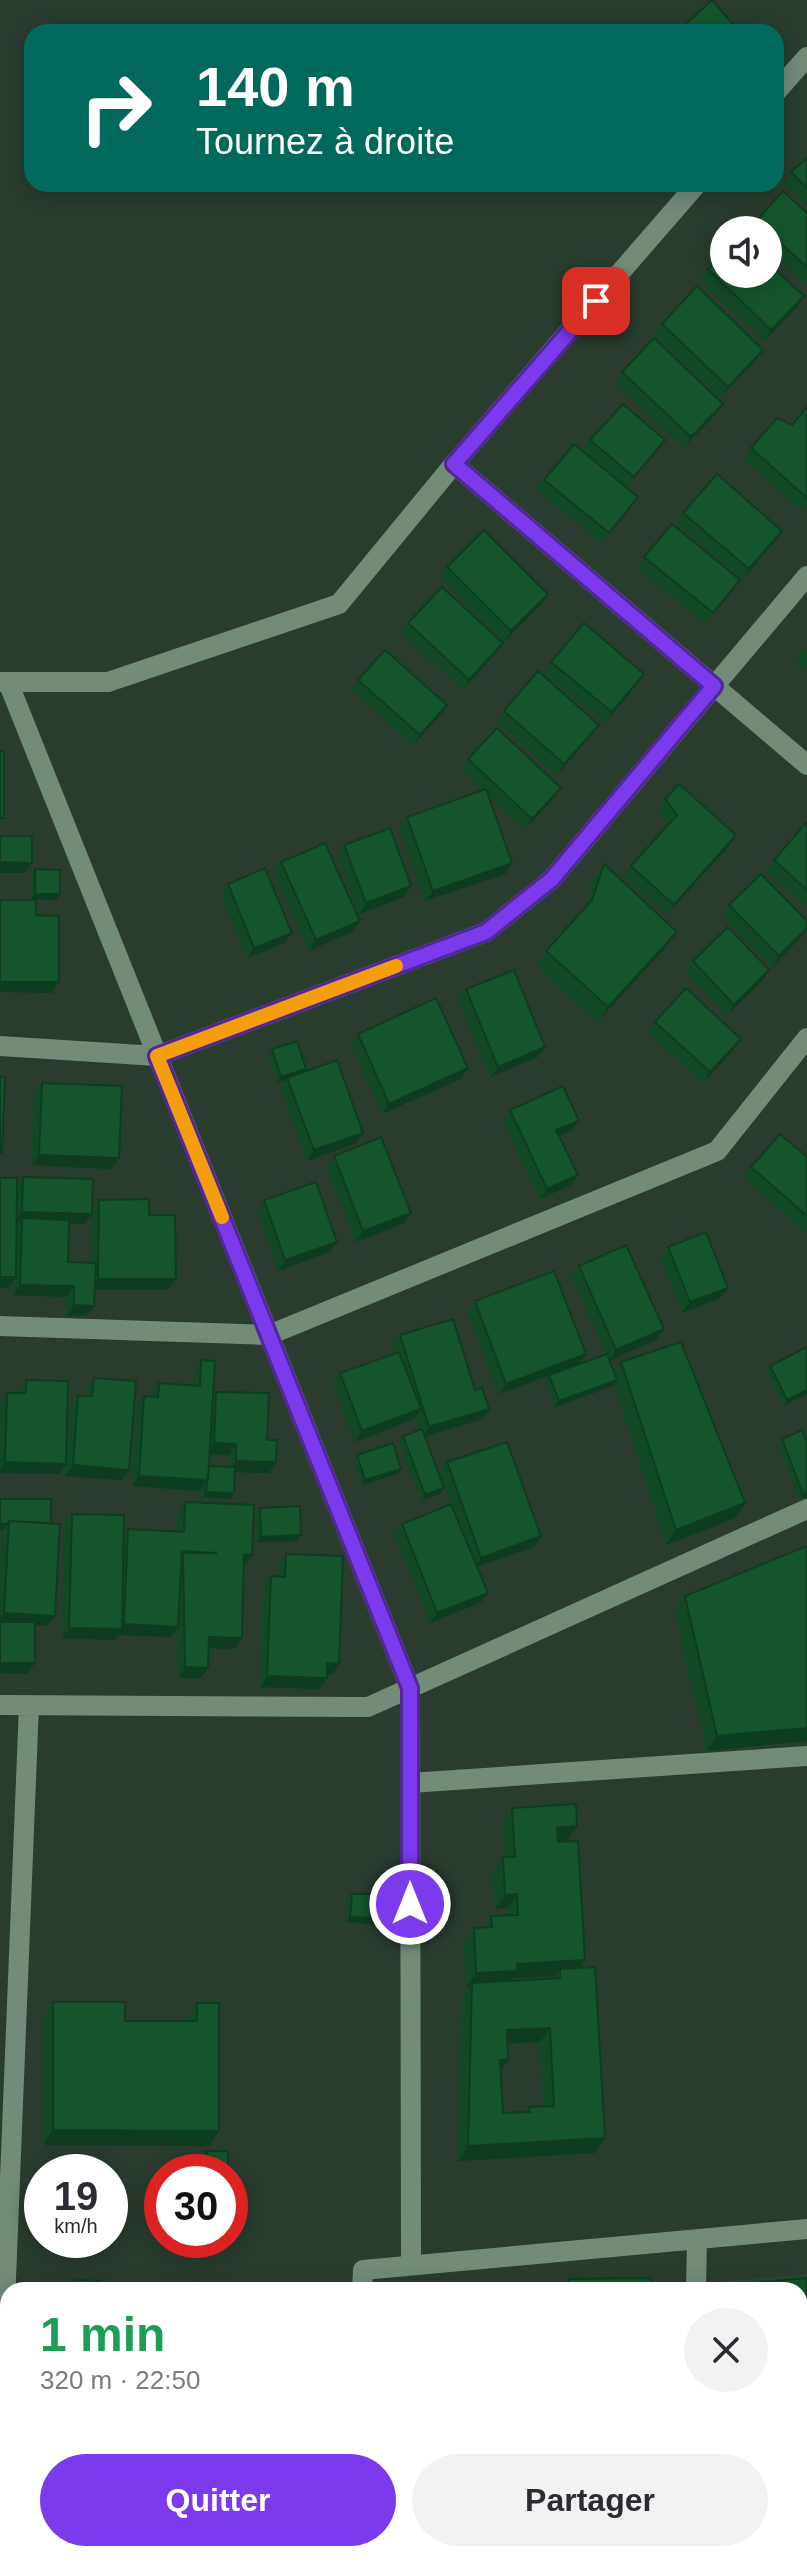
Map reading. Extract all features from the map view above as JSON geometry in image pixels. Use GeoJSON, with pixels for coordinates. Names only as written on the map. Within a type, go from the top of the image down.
{"type":"FeatureCollection","features":[{"type":"Feature","properties":{"kind":"street"},"geometry":{"type":"LineString","coordinates":[[784,83],[807,57]]}},
{"type":"Feature","properties":{"kind":"street"},"geometry":{"type":"LineString","coordinates":[[411,2265],[410,1688],[4,682],[108,682],[339,604],[454,464],[690,192]]}},
{"type":"Feature","properties":{"kind":"street"},"geometry":{"type":"LineString","coordinates":[[454,464],[807,765]]}},
{"type":"Feature","properties":{"kind":"street"},"geometry":{"type":"LineString","coordinates":[[0,1046],[157,1056],[486,932],[552,879],[807,576]]}},
{"type":"Feature","properties":{"kind":"street"},"geometry":{"type":"LineString","coordinates":[[0,1326],[269,1335],[717,1151],[807,1038]]}},
{"type":"Feature","properties":{"kind":"street"},"geometry":{"type":"LineString","coordinates":[[0,1705],[368,1707],[807,1509]]}},
{"type":"Feature","properties":{"kind":"street"},"geometry":{"type":"LineString","coordinates":[[6,2282],[29,1705]]}},
{"type":"Feature","properties":{"kind":"street"},"geometry":{"type":"LineString","coordinates":[[410,1783],[807,1756]]}},
{"type":"Feature","properties":{"kind":"street"},"geometry":{"type":"LineString","coordinates":[[362,2282],[363,2270],[807,2229]]}},
{"type":"Feature","properties":{"kind":"street"},"geometry":{"type":"LineString","coordinates":[[696,2282],[697,2239]]}},
{"type":"Feature","properties":{"kind":"shaded area"},"geometry":{"type":"Polygon","coordinates":[[[807,2274],[807,2282],[717,2282],[807,2274]]]}},
{"type":"Feature","properties":{"kind":"building"},"geometry":{"type":"Polygon","coordinates":[[[712,0],[733,24],[686,24],[712,0]]]}},
{"type":"Feature","properties":{"kind":"building"},"geometry":{"type":"Polygon","coordinates":[[[807,158],[807,188],[791,172],[807,158]]]}},
{"type":"Feature","properties":{"kind":"building"},"geometry":{"type":"Polygon","coordinates":[[[782,192],[807,213],[807,267],[782,245],[782,216],[760,216],[782,192]]]}},
{"type":"Feature","properties":{"kind":"building"},"geometry":{"type":"Polygon","coordinates":[[[782,276],[804,296],[771,330],[728,288],[782,288],[782,276]]]}},
{"type":"Feature","properties":{"kind":"building"},"geometry":{"type":"Polygon","coordinates":[[[697,286],[763,350],[728,387],[662,324],[697,286]]]}},
{"type":"Feature","properties":{"kind":"building"},"geometry":{"type":"Polygon","coordinates":[[[654,338],[723,404],[691,437],[622,372],[654,338]]]}},
{"type":"Feature","properties":{"kind":"building"},"geometry":{"type":"Polygon","coordinates":[[[623,404],[665,440],[634,477],[590,440],[623,404]]]}},
{"type":"Feature","properties":{"kind":"building"},"geometry":{"type":"Polygon","coordinates":[[[807,407],[807,498],[751,448],[777,418],[792,425],[807,407]]]}},
{"type":"Feature","properties":{"kind":"building"},"geometry":{"type":"Polygon","coordinates":[[[574,444],[638,497],[609,533],[544,480],[574,444]]]}},
{"type":"Feature","properties":{"kind":"building"},"geometry":{"type":"Polygon","coordinates":[[[717,474],[782,531],[749,569],[683,513],[717,474]]]}},
{"type":"Feature","properties":{"kind":"building"},"geometry":{"type":"Polygon","coordinates":[[[672,524],[740,580],[713,613],[644,557],[672,524]]]}},
{"type":"Feature","properties":{"kind":"building"},"geometry":{"type":"Polygon","coordinates":[[[484,530],[548,594],[511,631],[447,567],[484,530]]]}},
{"type":"Feature","properties":{"kind":"building"},"geometry":{"type":"Polygon","coordinates":[[[442,587],[503,643],[469,680],[408,623],[442,587]]]}},
{"type":"Feature","properties":{"kind":"building"},"geometry":{"type":"Polygon","coordinates":[[[584,623],[644,674],[612,712],[551,662],[584,623]]]}},
{"type":"Feature","properties":{"kind":"building"},"geometry":{"type":"Polygon","coordinates":[[[385,650],[447,705],[420,735],[358,680],[385,650]]]}},
{"type":"Feature","properties":{"kind":"building"},"geometry":{"type":"Polygon","coordinates":[[[538,671],[599,725],[564,764],[504,711],[538,671]]]}},
{"type":"Feature","properties":{"kind":"building"},"geometry":{"type":"Polygon","coordinates":[[[497,728],[561,788],[532,819],[468,759],[497,728]]]}},
{"type":"Feature","properties":{"kind":"building"},"geometry":{"type":"Polygon","coordinates":[[[0,751],[4,751],[4,818],[0,818],[0,751]]]}},
{"type":"Feature","properties":{"kind":"building"},"geometry":{"type":"Polygon","coordinates":[[[679,784],[736,835],[674,905],[631,866],[677,815],[665,799],[679,784]]]}},
{"type":"Feature","properties":{"kind":"building"},"geometry":{"type":"Polygon","coordinates":[[[486,789],[512,863],[433,891],[407,817],[486,789]]]}},
{"type":"Feature","properties":{"kind":"building"},"geometry":{"type":"Polygon","coordinates":[[[807,824],[807,890],[774,860],[807,824]]]}},
{"type":"Feature","properties":{"kind":"building"},"geometry":{"type":"Polygon","coordinates":[[[390,828],[411,886],[366,903],[344,845],[390,828]]]}},
{"type":"Feature","properties":{"kind":"building"},"geometry":{"type":"Polygon","coordinates":[[[0,836],[32,836],[32,863],[0,862],[0,836]]]}},
{"type":"Feature","properties":{"kind":"building"},"geometry":{"type":"Polygon","coordinates":[[[325,843],[360,921],[316,940],[281,862],[325,843]]]}},
{"type":"Feature","properties":{"kind":"building"},"geometry":{"type":"Polygon","coordinates":[[[604,864],[677,932],[608,1007],[546,951],[592,900],[604,864]]]}},
{"type":"Feature","properties":{"kind":"building"},"geometry":{"type":"Polygon","coordinates":[[[265,868],[292,933],[254,948],[228,884],[265,868]]]}},
{"type":"Feature","properties":{"kind":"building"},"geometry":{"type":"Polygon","coordinates":[[[35,869],[60,870],[60,894],[35,894],[35,869]]]}},
{"type":"Feature","properties":{"kind":"building"},"geometry":{"type":"Polygon","coordinates":[[[761,874],[807,921],[807,928],[779,956],[729,905],[761,874]]]}},
{"type":"Feature","properties":{"kind":"building"},"geometry":{"type":"Polygon","coordinates":[[[0,900],[36,900],[36,915],[59,916],[59,982],[0,982],[0,900]]]}},
{"type":"Feature","properties":{"kind":"building"},"geometry":{"type":"Polygon","coordinates":[[[728,927],[769,970],[734,1005],[693,961],[728,927]]]}},
{"type":"Feature","properties":{"kind":"building"},"geometry":{"type":"Polygon","coordinates":[[[514,970],[545,1047],[498,1067],[466,989],[514,970]]]}},
{"type":"Feature","properties":{"kind":"building"},"geometry":{"type":"Polygon","coordinates":[[[686,988],[741,1039],[710,1072],[655,1022],[686,988]]]}},
{"type":"Feature","properties":{"kind":"building"},"geometry":{"type":"Polygon","coordinates":[[[436,998],[468,1068],[389,1104],[358,1034],[436,998]]]}},
{"type":"Feature","properties":{"kind":"building"},"geometry":{"type":"Polygon","coordinates":[[[297,1041],[306,1069],[281,1077],[272,1049],[297,1041]]]}},
{"type":"Feature","properties":{"kind":"building"},"geometry":{"type":"Polygon","coordinates":[[[337,1060],[363,1133],[314,1150],[287,1078],[337,1060]]]}},
{"type":"Feature","properties":{"kind":"building"},"geometry":{"type":"Polygon","coordinates":[[[0,1077],[5,1077],[2,1153],[0,1153],[0,1077]]]}},
{"type":"Feature","properties":{"kind":"building"},"geometry":{"type":"Polygon","coordinates":[[[42,1083],[122,1086],[119,1158],[39,1155],[42,1083]]]}},
{"type":"Feature","properties":{"kind":"building"},"geometry":{"type":"Polygon","coordinates":[[[563,1086],[579,1121],[556,1130],[578,1175],[547,1189],[510,1110],[563,1086]]]}},
{"type":"Feature","properties":{"kind":"building"},"geometry":{"type":"Polygon","coordinates":[[[780,1134],[807,1157],[807,1216],[751,1167],[780,1134]]]}},
{"type":"Feature","properties":{"kind":"building"},"geometry":{"type":"Polygon","coordinates":[[[381,1137],[411,1213],[363,1231],[334,1156],[381,1137]]]}},
{"type":"Feature","properties":{"kind":"building"},"geometry":{"type":"Polygon","coordinates":[[[23,1177],[93,1179],[92,1214],[22,1212],[23,1177]]]}},
{"type":"Feature","properties":{"kind":"building"},"geometry":{"type":"Polygon","coordinates":[[[0,1178],[17,1178],[16,1277],[0,1277],[0,1178]]]}},
{"type":"Feature","properties":{"kind":"building"},"geometry":{"type":"Polygon","coordinates":[[[316,1182],[337,1242],[285,1260],[264,1200],[316,1182]]]}},
{"type":"Feature","properties":{"kind":"building"},"geometry":{"type":"Polygon","coordinates":[[[149,1199],[149,1215],[175,1215],[176,1279],[98,1279],[99,1200],[149,1199]]]}},
{"type":"Feature","properties":{"kind":"building"},"geometry":{"type":"Polygon","coordinates":[[[22,1218],[69,1220],[68,1262],[96,1263],[94,1306],[74,1305],[74,1286],[20,1285],[22,1218]]]}},
{"type":"Feature","properties":{"kind":"building"},"geometry":{"type":"Polygon","coordinates":[[[706,1232],[728,1288],[690,1302],[668,1247],[706,1232]]]}},
{"type":"Feature","properties":{"kind":"building"},"geometry":{"type":"Polygon","coordinates":[[[626,1245],[664,1329],[616,1350],[579,1266],[626,1245]]]}},
{"type":"Feature","properties":{"kind":"building"},"geometry":{"type":"Polygon","coordinates":[[[554,1271],[586,1354],[506,1384],[475,1301],[554,1271]]]}},
{"type":"Feature","properties":{"kind":"building"},"geometry":{"type":"Polygon","coordinates":[[[453,1319],[475,1390],[482,1388],[489,1409],[429,1427],[400,1335],[453,1319]]]}},
{"type":"Feature","properties":{"kind":"building"},"geometry":{"type":"Polygon","coordinates":[[[681,1342],[745,1503],[676,1530],[621,1362],[681,1342]]]}},
{"type":"Feature","properties":{"kind":"building"},"geometry":{"type":"Polygon","coordinates":[[[807,1347],[807,1390],[787,1400],[770,1366],[807,1347]]]}},
{"type":"Feature","properties":{"kind":"building"},"geometry":{"type":"Polygon","coordinates":[[[399,1352],[421,1409],[362,1431],[340,1373],[399,1352]]]}},
{"type":"Feature","properties":{"kind":"building"},"geometry":{"type":"Polygon","coordinates":[[[607,1354],[617,1380],[559,1401],[549,1375],[607,1354]]]}},
{"type":"Feature","properties":{"kind":"building"},"geometry":{"type":"Polygon","coordinates":[[[201,1360],[215,1361],[208,1480],[139,1476],[144,1396],[158,1397],[159,1383],[200,1386],[201,1360]]]}},
{"type":"Feature","properties":{"kind":"building"},"geometry":{"type":"Polygon","coordinates":[[[94,1378],[136,1381],[129,1470],[73,1465],[78,1396],[92,1396],[94,1378]]]}},
{"type":"Feature","properties":{"kind":"building"},"geometry":{"type":"Polygon","coordinates":[[[26,1380],[68,1381],[66,1464],[5,1462],[7,1393],[26,1393],[26,1380]]]}},
{"type":"Feature","properties":{"kind":"building"},"geometry":{"type":"Polygon","coordinates":[[[216,1392],[269,1393],[267,1440],[277,1440],[276,1462],[236,1461],[236,1444],[214,1443],[216,1392]]]}},
{"type":"Feature","properties":{"kind":"building"},"geometry":{"type":"Polygon","coordinates":[[[422,1429],[444,1488],[425,1495],[403,1436],[422,1429]]]}},
{"type":"Feature","properties":{"kind":"building"},"geometry":{"type":"Polygon","coordinates":[[[802,1430],[807,1443],[807,1492],[803,1494],[782,1439],[802,1430]]]}},
{"type":"Feature","properties":{"kind":"building"},"geometry":{"type":"Polygon","coordinates":[[[507,1442],[541,1536],[481,1558],[447,1462],[507,1442]]]}},
{"type":"Feature","properties":{"kind":"building"},"geometry":{"type":"Polygon","coordinates":[[[393,1443],[401,1469],[365,1480],[357,1455],[393,1443]]]}},
{"type":"Feature","properties":{"kind":"building"},"geometry":{"type":"Polygon","coordinates":[[[209,1466],[235,1467],[234,1493],[206,1492],[209,1466]]]}},
{"type":"Feature","properties":{"kind":"building"},"geometry":{"type":"Polygon","coordinates":[[[0,1499],[51,1499],[51,1523],[9,1521],[0,1524],[0,1499]]]}},
{"type":"Feature","properties":{"kind":"building"},"geometry":{"type":"Polygon","coordinates":[[[185,1502],[254,1505],[252,1555],[244,1555],[242,1638],[209,1637],[208,1668],[185,1667],[183,1553],[217,1553],[182,1551],[178,1627],[124,1624],[128,1529],[184,1532],[185,1502]]]}},
{"type":"Feature","properties":{"kind":"building"},"geometry":{"type":"Polygon","coordinates":[[[451,1504],[488,1593],[437,1613],[402,1524],[451,1504]]]}},
{"type":"Feature","properties":{"kind":"building"},"geometry":{"type":"Polygon","coordinates":[[[300,1506],[301,1535],[261,1537],[260,1508],[300,1506]]]}},
{"type":"Feature","properties":{"kind":"building"},"geometry":{"type":"Polygon","coordinates":[[[72,1514],[124,1515],[122,1629],[69,1628],[72,1514]]]}},
{"type":"Feature","properties":{"kind":"building"},"geometry":{"type":"Polygon","coordinates":[[[9,1521],[60,1524],[55,1616],[4,1613],[9,1521]]]}},
{"type":"Feature","properties":{"kind":"building"},"geometry":{"type":"Polygon","coordinates":[[[807,1546],[807,1728],[717,1736],[685,1596],[807,1546]]]}},
{"type":"Feature","properties":{"kind":"building"},"geometry":{"type":"Polygon","coordinates":[[[286,1554],[343,1556],[339,1664],[327,1663],[327,1678],[267,1676],[271,1576],[285,1577],[286,1554]]]}},
{"type":"Feature","properties":{"kind":"building"},"geometry":{"type":"Polygon","coordinates":[[[0,1622],[35,1622],[35,1663],[0,1663],[0,1622]]]}},
{"type":"Feature","properties":{"kind":"building"},"geometry":{"type":"Polygon","coordinates":[[[576,1804],[577,1826],[557,1828],[558,1842],[578,1841],[585,1960],[517,1964],[517,1971],[476,1973],[474,1928],[492,1927],[491,1916],[518,1915],[517,1894],[505,1895],[503,1857],[515,1857],[512,1808],[576,1804]]]}},
{"type":"Feature","properties":{"kind":"building"},"geometry":{"type":"Polygon","coordinates":[[[352,1894],[378,1894],[377,1918],[350,1917],[352,1894]]]}},
{"type":"Feature","properties":{"kind":"building"},"geometry":{"type":"Polygon","coordinates":[[[595,1967],[605,2138],[468,2146],[472,1983],[560,1978],[560,1969],[595,1967]],[[550,2028],[507,2030],[508,2060],[500,2060],[503,2113],[530,2112],[529,2107],[554,2106],[550,2028]]]}},
{"type":"Feature","properties":{"kind":"building"},"geometry":{"type":"Polygon","coordinates":[[[53,2002],[125,2002],[125,2021],[197,2021],[197,2003],[219,2003],[219,2131],[53,2130],[53,2002]]]}},
{"type":"Feature","properties":{"kind":"building"},"geometry":{"type":"Polygon","coordinates":[[[207,2151],[228,2151],[228,2154],[207,2154],[207,2151]]]}},
{"type":"Feature","properties":{"kind":"building"},"geometry":{"type":"Polygon","coordinates":[[[651,2278],[651,2282],[569,2282],[569,2279],[651,2278]]]}},
{"type":"Feature","properties":{"kind":"building"},"geometry":{"type":"Polygon","coordinates":[[[807,2278],[807,2282],[761,2282],[807,2278]]]}},
{"type":"Feature","properties":{"kind":"slow traffic"},"geometry":{"type":"LineString","coordinates":[[222,1217],[157,1056],[396,966]]}},
{"type":"Feature","properties":{"kind":"route"},"geometry":{"type":"LineString","coordinates":[[410,1904],[410,1688],[157,1056],[486,932],[552,879],[714,686],[454,464],[596,301]]}}]}
